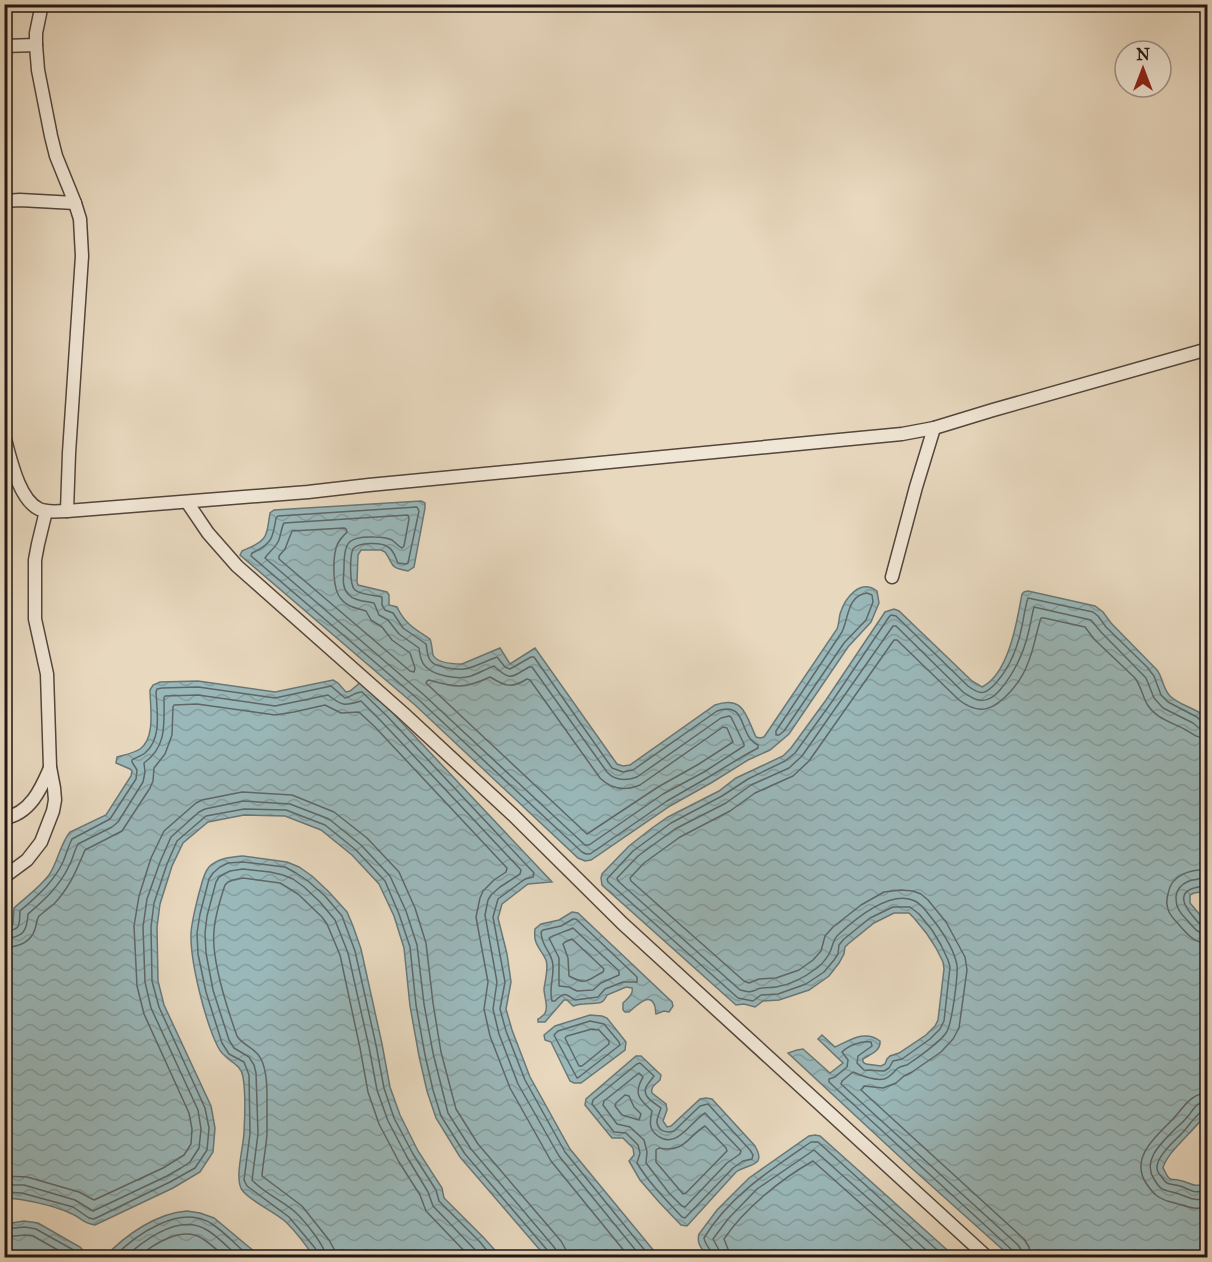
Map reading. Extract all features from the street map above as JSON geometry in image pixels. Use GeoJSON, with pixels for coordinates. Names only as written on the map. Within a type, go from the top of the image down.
{"type":"FeatureCollection","features":[{"type":"Feature","properties":{"kind":"street"},"geometry":{"type":"LineString","coordinates":[[42,4],[36,33],[38,70],[51,136],[80,219],[82,256],[67,511]]}},
{"type":"Feature","properties":{"kind":"street"},"geometry":{"type":"LineString","coordinates":[[4,46],[36,45]]}},
{"type":"Feature","properties":{"kind":"street"},"geometry":{"type":"LineString","coordinates":[[4,201],[75,203]]}},
{"type":"Feature","properties":{"kind":"street"},"geometry":{"type":"LineString","coordinates":[[4,435],[23,492],[31,503],[46,511],[67,511],[308,492],[892,435],[934,428],[1208,349]]}},
{"type":"Feature","properties":{"kind":"street"},"geometry":{"type":"LineString","coordinates":[[892,577],[934,428]]}},
{"type":"Feature","properties":{"kind":"street"},"geometry":{"type":"LineString","coordinates":[[187,502],[208,533],[237,566],[403,713],[513,815],[622,923],[988,1257]]}},
{"type":"Feature","properties":{"kind":"street"},"geometry":{"type":"LineString","coordinates":[[4,877],[27,860],[41,842],[55,800],[50,767],[47,674],[35,619],[35,560],[46,511]]}},
{"type":"Feature","properties":{"kind":"street"},"geometry":{"type":"LineString","coordinates":[[4,818],[18,815],[27,807],[41,789],[50,767]]}},
{"type":"Feature","properties":{"kind":"water"},"geometry":{"type":"Polygon","coordinates":[[[421,501],[425,503],[425,508],[414,567],[408,571],[397,568],[381,550],[361,550],[358,555],[358,585],[387,592],[389,605],[397,607],[407,622],[430,639],[433,655],[442,661],[462,664],[500,648],[510,664],[535,648],[617,764],[623,766],[630,765],[715,705],[732,703],[738,705],[743,709],[756,737],[764,737],[837,629],[840,614],[849,596],[859,588],[871,588],[877,591],[879,603],[871,622],[848,647],[789,734],[770,750],[748,760],[670,806],[591,860],[585,861],[578,858],[415,705],[240,555],[242,551],[264,538],[270,513],[274,510],[421,501]]]}},
{"type":"Feature","properties":{"kind":"water"},"geometry":{"type":"Polygon","coordinates":[[[1028,591],[1095,606],[1157,670],[1170,696],[1207,718],[1207,891],[1190,895],[1190,903],[1207,923],[1207,1112],[1170,1154],[1163,1168],[1171,1179],[1194,1185],[1207,1184],[1207,1257],[1011,1257],[788,1053],[803,1049],[830,1073],[843,1063],[818,1039],[822,1035],[835,1047],[857,1037],[869,1036],[880,1041],[880,1044],[875,1052],[863,1059],[863,1062],[881,1066],[890,1056],[899,1053],[926,1035],[935,1026],[938,1020],[943,962],[927,934],[909,913],[894,913],[874,923],[845,947],[844,954],[829,976],[809,990],[779,1000],[763,1001],[755,1007],[744,1004],[736,1005],[602,885],[602,874],[629,846],[652,828],[668,817],[719,791],[736,778],[783,756],[826,700],[885,612],[894,609],[899,611],[972,681],[982,687],[999,671],[1005,659],[1014,632],[1022,594],[1028,591]]]}},
{"type":"Feature","properties":{"kind":"water"},"geometry":{"type":"Polygon","coordinates":[[[333,680],[346,692],[361,682],[552,882],[528,884],[502,904],[498,918],[511,982],[506,1009],[530,1077],[570,1149],[659,1257],[546,1257],[460,1157],[436,1118],[427,1091],[410,1006],[404,948],[394,916],[379,884],[352,855],[321,830],[285,816],[244,815],[208,822],[183,843],[172,866],[160,904],[157,927],[158,981],[164,1005],[211,1106],[215,1128],[213,1152],[200,1172],[173,1188],[95,1225],[55,1207],[5,1198],[5,926],[13,924],[14,908],[49,875],[70,832],[106,815],[131,776],[130,769],[116,763],[117,757],[132,753],[145,744],[150,730],[150,690],[153,685],[160,682],[198,681],[275,692],[333,680]]]}},
{"type":"Feature","properties":{"kind":"water"},"geometry":{"type":"Polygon","coordinates":[[[243,856],[287,862],[299,867],[312,876],[347,912],[361,949],[390,1087],[400,1115],[418,1151],[442,1188],[444,1198],[501,1257],[314,1257],[286,1222],[251,1199],[242,1190],[239,1178],[245,1118],[243,1077],[239,1068],[221,1052],[213,1036],[203,1007],[196,975],[191,933],[199,893],[209,867],[221,860],[243,856]]]}},
{"type":"Feature","properties":{"kind":"water"},"geometry":{"type":"Polygon","coordinates":[[[572,912],[578,913],[672,1002],[673,1006],[669,1012],[656,1014],[652,1001],[645,1000],[629,1012],[625,1012],[623,1003],[632,992],[632,988],[626,987],[607,995],[603,1001],[598,1003],[573,1006],[564,1000],[545,1022],[538,1022],[546,1011],[544,989],[547,967],[546,960],[536,942],[535,929],[541,924],[559,920],[572,912]]]}},
{"type":"Feature","properties":{"kind":"water"},"geometry":{"type":"Polygon","coordinates":[[[590,1015],[607,1018],[626,1042],[625,1050],[581,1083],[574,1083],[570,1081],[551,1042],[545,1040],[544,1035],[555,1026],[590,1015]]]}},
{"type":"Feature","properties":{"kind":"water"},"geometry":{"type":"Polygon","coordinates":[[[636,1056],[641,1056],[661,1075],[652,1093],[666,1104],[667,1110],[663,1121],[667,1127],[671,1126],[700,1099],[712,1099],[755,1146],[758,1153],[758,1161],[736,1172],[687,1226],[681,1225],[640,1180],[629,1161],[634,1155],[633,1148],[623,1138],[612,1138],[585,1105],[586,1099],[636,1056]]]}},
{"type":"Feature","properties":{"kind":"water"},"geometry":{"type":"Polygon","coordinates":[[[809,1136],[820,1136],[955,1257],[708,1257],[699,1244],[698,1238],[717,1210],[749,1178],[809,1136]]]}},
{"type":"Feature","properties":{"kind":"water"},"geometry":{"type":"Polygon","coordinates":[[[187,1211],[214,1218],[261,1257],[105,1257],[142,1226],[164,1216],[187,1211]]]}},
{"type":"Feature","properties":{"kind":"water"},"geometry":{"type":"Polygon","coordinates":[[[24,1221],[38,1223],[80,1247],[86,1257],[5,1257],[5,1224],[24,1221]]]}}]}
